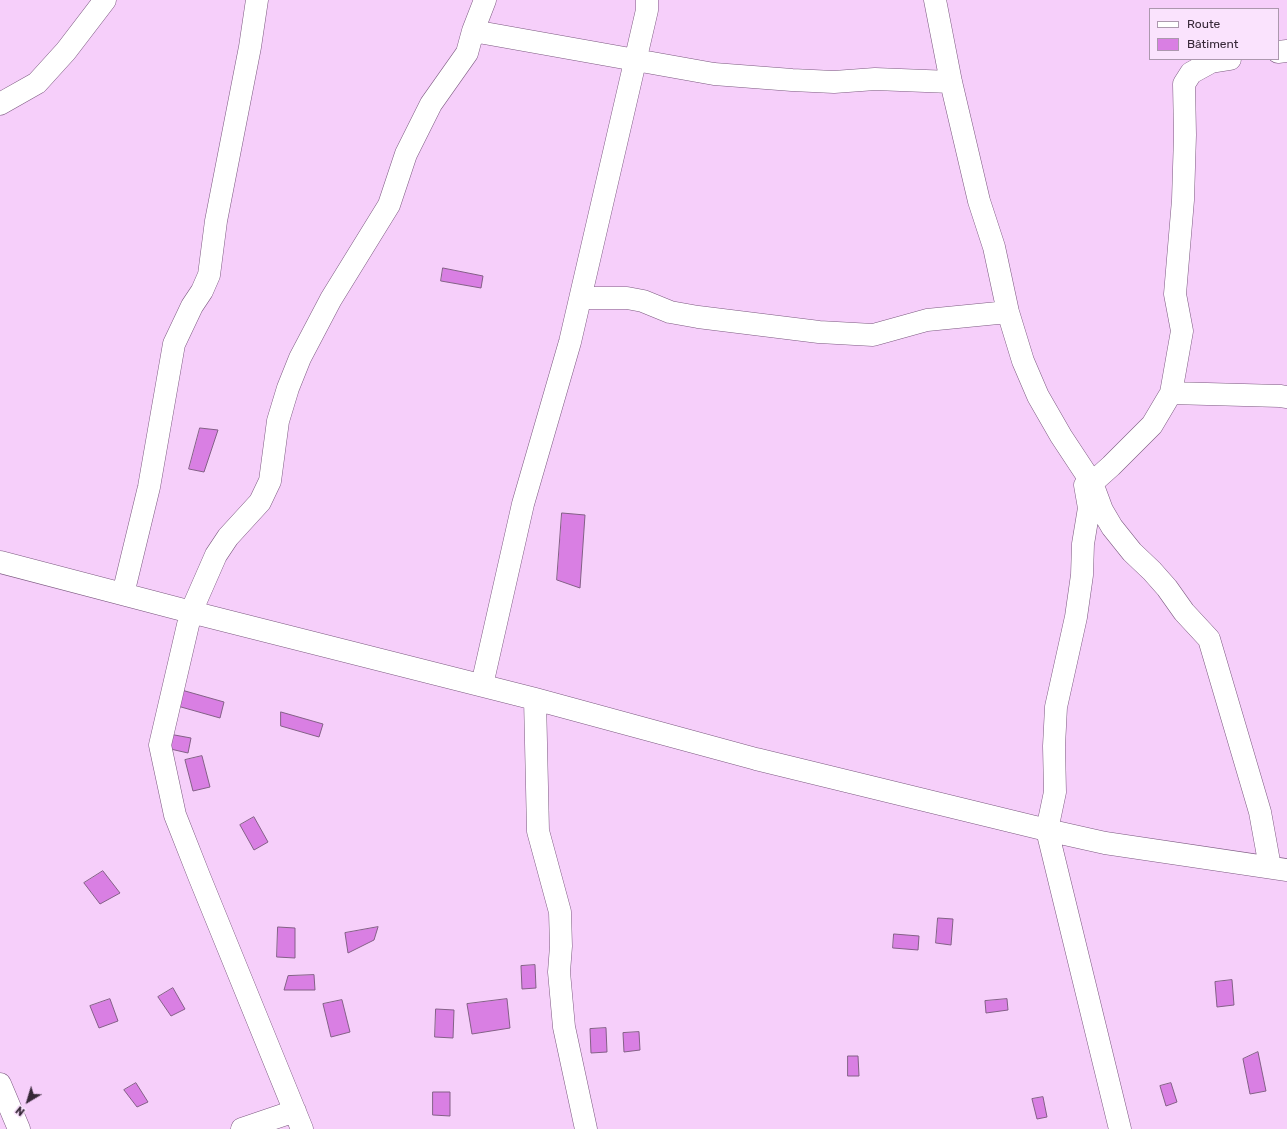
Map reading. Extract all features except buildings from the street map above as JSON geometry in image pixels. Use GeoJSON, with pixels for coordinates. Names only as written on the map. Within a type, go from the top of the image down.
{"type":"FeatureCollection","features":[{"type":"Feature","properties":{"kind":"street"},"geometry":{"type":"LineString","coordinates":[[0,104],[37,83],[66,51],[105,0]]}},
{"type":"Feature","properties":{"kind":"street"},"geometry":{"type":"LineString","coordinates":[[123,594],[149,487],[174,344],[209,275],[216,220],[250,47],[257,0]]}},
{"type":"Feature","properties":{"kind":"street"},"geometry":{"type":"LineString","coordinates":[[242,1129],[299,1120],[199,876],[176,815],[160,745],[191,612],[216,555],[228,537],[260,502],[270,481],[278,421],[288,388],[300,358],[331,299],[390,205],[406,154],[431,104],[467,53],[485,0]]}},
{"type":"Feature","properties":{"kind":"street"},"geometry":{"type":"LineString","coordinates":[[482,685],[523,504],[570,342],[581,298],[647,10],[647,0]]}},
{"type":"Feature","properties":{"kind":"street"},"geometry":{"type":"LineString","coordinates":[[0,562],[191,612],[482,685],[756,759],[1047,830],[1105,843],[1278,869],[1209,639],[1184,612],[1167,588],[1132,552],[1112,527],[1102,510],[1087,477],[1038,396],[1023,361],[1008,312],[994,246],[979,201],[951,82],[935,0]]}},
{"type":"Feature","properties":{"kind":"street"},"geometry":{"type":"LineString","coordinates":[[473,32],[714,74],[834,82],[874,79],[951,82]]}},
{"type":"Feature","properties":{"kind":"street"},"geometry":{"type":"LineString","coordinates":[[1087,477],[1111,466],[1152,425],[1171,393],[1182,332],[1175,294],[1183,200],[1185,135],[1184,84],[1191,73],[1211,62],[1224,60]]}},
{"type":"Feature","properties":{"kind":"street"},"geometry":{"type":"LineString","coordinates":[[581,298],[627,298],[643,301],[670,312],[698,317],[819,332],[873,334],[927,320],[1008,312]]}},
{"type":"Feature","properties":{"kind":"street"},"geometry":{"type":"LineString","coordinates":[[1171,393],[1287,397]]}},
{"type":"Feature","properties":{"kind":"street"},"geometry":{"type":"LineString","coordinates":[[1087,477],[1089,508],[1083,544],[1082,575],[1076,617],[1056,707],[1054,746],[1055,792],[1047,830],[1120,1129]]}},
{"type":"Feature","properties":{"kind":"street"},"geometry":{"type":"LineString","coordinates":[[535,699],[538,831],[560,912],[562,946],[559,972],[564,1027],[586,1129]]}},
{"type":"Feature","properties":{"kind":"street"},"geometry":{"type":"LineString","coordinates":[[0,1084],[19,1129]]}}]}
